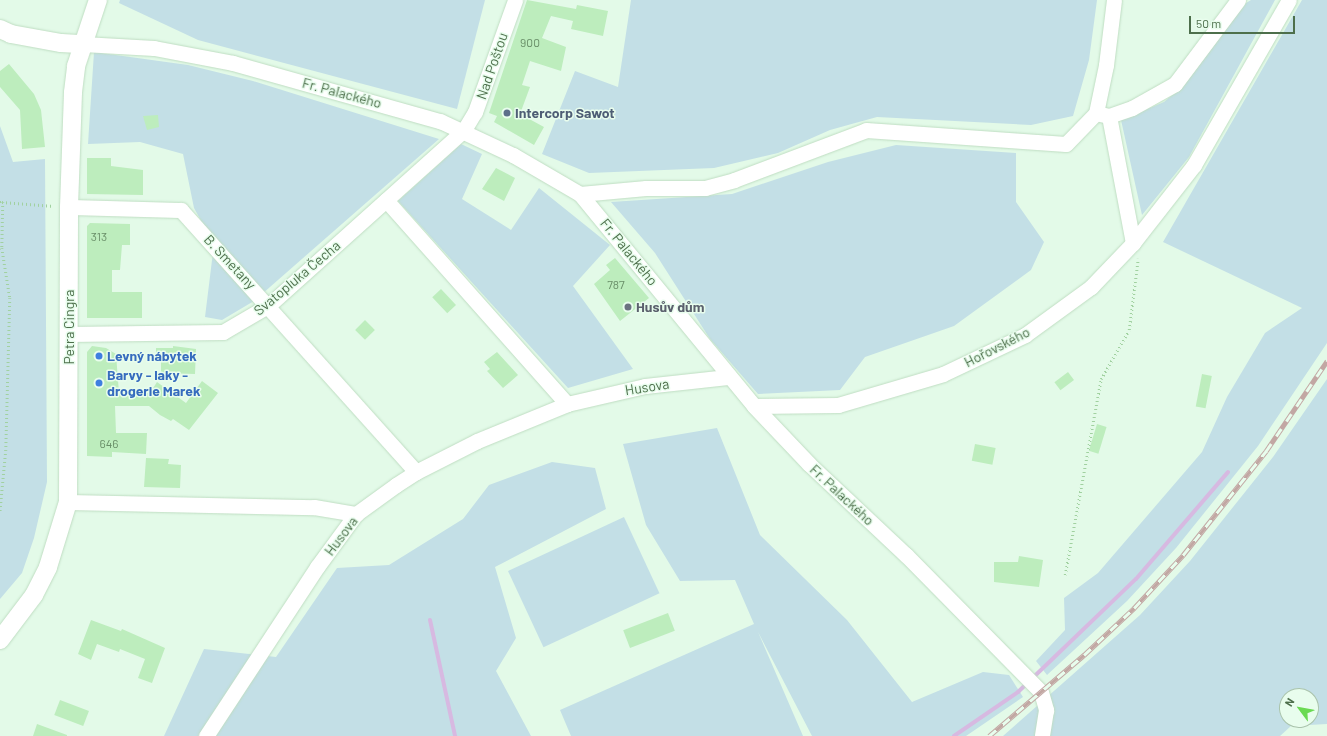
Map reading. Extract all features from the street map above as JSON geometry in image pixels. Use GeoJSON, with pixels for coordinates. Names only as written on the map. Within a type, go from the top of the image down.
{"type":"FeatureCollection","features":[{"type":"Feature","properties":{"kind":"street","name":"Petra Cingra"},"geometry":{"type":"LineString","coordinates":[[0,640],[34,595],[48,567],[68,502],[69,207],[72,92],[83,44],[98,0]]}},
{"type":"Feature","properties":{"kind":"street","name":"Nad Poštou"},"geometry":{"type":"LineString","coordinates":[[464,130],[476,112],[515,0]]}},
{"type":"Feature","properties":{"kind":"street"},"geometry":{"type":"LineString","coordinates":[[1114,0],[1106,65],[1103,115],[1133,243]]}},
{"type":"Feature","properties":{"kind":"street"},"geometry":{"type":"LineString","coordinates":[[580,194],[646,188],[705,188],[734,180],[866,130],[1066,144],[1103,115],[1132,108],[1175,84],[1238,0]]}},
{"type":"Feature","properties":{"kind":"street","name":"Hořovského"},"geometry":{"type":"LineString","coordinates":[[754,406],[838,404],[944,374],[1025,335],[1091,287],[1133,243],[1194,165],[1288,0]]}},
{"type":"Feature","properties":{"kind":"street"},"geometry":{"type":"LineString","coordinates":[[0,29],[11,34],[61,43],[83,44]]}},
{"type":"Feature","properties":{"kind":"street","name":"Fr. Palackého"},"geometry":{"type":"LineString","coordinates":[[83,44],[154,48],[233,63],[422,115],[464,130],[580,194],[728,377],[754,406],[808,464],[906,555],[1041,692],[1046,710],[1042,736]]}},
{"type":"Feature","properties":{"kind":"street","name":"Svatopluka Čecha"},"geometry":{"type":"LineString","coordinates":[[69,334],[223,332],[269,305],[464,130]]}},
{"type":"Feature","properties":{"kind":"street"},"geometry":{"type":"LineString","coordinates":[[386,200],[567,404]]}},
{"type":"Feature","properties":{"kind":"street","name":"B. Smetany"},"geometry":{"type":"LineString","coordinates":[[69,207],[181,210],[269,305],[416,472]]}},
{"type":"Feature","properties":{"kind":"street","name":"Husova"},"geometry":{"type":"LineString","coordinates":[[206,736],[317,567],[356,514],[416,472],[477,441],[567,404],[645,386],[728,377]]}},
{"type":"Feature","properties":{"kind":"street"},"geometry":{"type":"LineString","coordinates":[[68,502],[314,507],[356,514]]}},
{"type":"Feature","properties":{"kind":"path"},"geometry":{"type":"LineString","coordinates":[[0,514],[6,450],[10,298],[2,248],[2,202],[69,207]]}},
{"type":"Feature","properties":{"kind":"path"},"geometry":{"type":"LineString","coordinates":[[1065,575],[1101,379],[1129,330],[1139,262],[1133,243]]}},
{"type":"Feature","properties":{"kind":"shaded area"},"geometry":{"type":"Polygon","coordinates":[[[120,0],[485,0],[457,109],[198,40],[119,3],[120,0]]]}},
{"type":"Feature","properties":{"kind":"shaded area"},"geometry":{"type":"Polygon","coordinates":[[[631,0],[1097,0],[1089,60],[1073,116],[1031,125],[877,117],[830,130],[778,153],[714,168],[589,173],[542,154],[575,71],[618,87],[631,0]]]}},
{"type":"Feature","properties":{"kind":"shaded area"},"geometry":{"type":"Polygon","coordinates":[[[1251,0],[1275,0],[1189,157],[1142,215],[1121,120],[1164,102],[1184,85],[1246,3],[1251,0]]]}},
{"type":"Feature","properties":{"kind":"shaded area"},"geometry":{"type":"Polygon","coordinates":[[[1302,0],[1327,0],[1327,343],[1258,446],[1176,548],[1127,601],[1047,675],[1036,661],[1065,630],[1064,598],[1098,573],[1202,452],[1227,397],[1265,333],[1302,308],[1163,242],[1302,0]]]}},
{"type":"Feature","properties":{"kind":"shaded area"},"geometry":{"type":"Polygon","coordinates":[[[94,52],[188,65],[253,81],[439,139],[254,301],[222,320],[205,317],[214,244],[194,208],[183,154],[140,142],[88,144],[94,52]]]}},
{"type":"Feature","properties":{"kind":"shaded area"},"geometry":{"type":"Polygon","coordinates":[[[0,126],[13,162],[45,159],[47,482],[34,538],[22,573],[0,599],[0,126]]]}},
{"type":"Feature","properties":{"kind":"shaded area"},"geometry":{"type":"Polygon","coordinates":[[[461,144],[482,154],[462,199],[511,230],[539,188],[610,245],[573,286],[633,369],[568,388],[398,201],[461,144]]]}},
{"type":"Feature","properties":{"kind":"shaded area"},"geometry":{"type":"Polygon","coordinates":[[[896,145],[1016,153],[1016,202],[1044,242],[1031,270],[954,326],[865,357],[840,390],[758,394],[710,339],[655,253],[611,202],[732,194],[828,162],[896,145]]]}},
{"type":"Feature","properties":{"kind":"shaded area"},"geometry":{"type":"Polygon","coordinates":[[[1327,379],[1327,724],[1319,724],[1319,688],[1279,688],[1279,728],[1289,728],[1280,736],[1003,736],[1140,615],[1190,561],[1273,457],[1327,379]]]}},
{"type":"Feature","properties":{"kind":"shaded area"},"geometry":{"type":"Polygon","coordinates":[[[717,428],[760,535],[847,620],[912,702],[983,672],[1009,675],[1023,697],[966,736],[812,736],[758,632],[803,736],[571,736],[560,710],[754,624],[735,580],[680,581],[646,525],[623,444],[717,428]]]}},
{"type":"Feature","properties":{"kind":"shaded area"},"geometry":{"type":"Polygon","coordinates":[[[552,462],[595,468],[606,509],[495,567],[516,638],[496,671],[531,736],[164,736],[204,649],[276,657],[337,568],[389,565],[463,519],[489,485],[552,462]]]}},
{"type":"Feature","properties":{"kind":"shaded area"},"geometry":{"type":"Polygon","coordinates":[[[624,517],[659,593],[543,647],[508,571],[624,517]]]}},
{"type":"Feature","properties":{"kind":"building"},"geometry":{"type":"Polygon","coordinates":[[[527,0],[576,9],[577,5],[608,11],[603,36],[571,29],[573,21],[551,16],[542,38],[566,47],[561,71],[530,61],[522,85],[530,87],[520,114],[544,127],[534,145],[494,122],[497,116],[489,113],[527,0]]]}},
{"type":"Feature","properties":{"kind":"building"},"geometry":{"type":"Polygon","coordinates":[[[9,64],[34,94],[41,110],[45,147],[22,149],[20,110],[0,87],[0,71],[9,64]]]}},
{"type":"Feature","properties":{"kind":"building"},"geometry":{"type":"Polygon","coordinates":[[[158,115],[159,127],[147,130],[143,116],[158,115]]]}},
{"type":"Feature","properties":{"kind":"building"},"geometry":{"type":"Polygon","coordinates":[[[87,158],[111,158],[111,166],[143,170],[143,195],[87,194],[87,158]]]}},
{"type":"Feature","properties":{"kind":"building"},"geometry":{"type":"Polygon","coordinates":[[[496,168],[515,178],[504,201],[482,189],[496,168]]]}},
{"type":"Feature","properties":{"kind":"building"},"geometry":{"type":"Polygon","coordinates":[[[90,223],[130,224],[130,245],[122,245],[120,270],[112,270],[112,292],[142,292],[142,318],[87,318],[87,226],[90,223]]]}},
{"type":"Feature","properties":{"kind":"building"},"geometry":{"type":"Polygon","coordinates":[[[615,258],[649,298],[620,321],[594,284],[610,270],[606,265],[615,258]]]}},
{"type":"Feature","properties":{"kind":"building"},"geometry":{"type":"Polygon","coordinates":[[[441,289],[456,305],[447,313],[432,297],[441,289]]]}},
{"type":"Feature","properties":{"kind":"building"},"geometry":{"type":"Polygon","coordinates":[[[365,320],[375,330],[365,340],[355,330],[365,320]]]}},
{"type":"Feature","properties":{"kind":"building"},"geometry":{"type":"Polygon","coordinates":[[[92,346],[106,348],[116,354],[119,393],[150,393],[157,382],[186,403],[202,381],[218,393],[189,430],[173,419],[171,421],[160,415],[149,406],[115,406],[116,433],[147,433],[146,454],[112,452],[112,457],[87,456],[87,352],[92,346]]]}},
{"type":"Feature","properties":{"kind":"building"},"geometry":{"type":"Polygon","coordinates":[[[173,346],[196,349],[195,374],[161,373],[161,359],[156,359],[156,348],[173,348],[173,346]]]}},
{"type":"Feature","properties":{"kind":"building"},"geometry":{"type":"Polygon","coordinates":[[[497,352],[518,375],[503,388],[487,371],[490,369],[484,362],[497,352]]]}},
{"type":"Feature","properties":{"kind":"building"},"geometry":{"type":"Polygon","coordinates":[[[1068,372],[1074,380],[1060,390],[1054,382],[1068,372]]]}},
{"type":"Feature","properties":{"kind":"building"},"geometry":{"type":"Polygon","coordinates":[[[1202,374],[1212,376],[1206,408],[1196,406],[1202,374]]]}},
{"type":"Feature","properties":{"kind":"building"},"geometry":{"type":"Polygon","coordinates":[[[1097,424],[1107,427],[1098,454],[1089,451],[1097,424]]]}},
{"type":"Feature","properties":{"kind":"building"},"geometry":{"type":"Polygon","coordinates":[[[975,444],[996,448],[992,465],[972,461],[975,444]]]}},
{"type":"Feature","properties":{"kind":"building"},"geometry":{"type":"Polygon","coordinates":[[[146,458],[169,459],[168,464],[181,465],[180,488],[144,487],[146,458]]]}},
{"type":"Feature","properties":{"kind":"building"},"geometry":{"type":"Polygon","coordinates":[[[1019,556],[1043,560],[1039,587],[994,582],[994,562],[1018,562],[1019,556]]]}},
{"type":"Feature","properties":{"kind":"building"},"geometry":{"type":"Polygon","coordinates":[[[668,613],[675,631],[630,648],[623,630],[668,613]]]}},
{"type":"Feature","properties":{"kind":"building"},"geometry":{"type":"Polygon","coordinates":[[[91,620],[121,631],[122,629],[165,648],[152,683],[138,678],[145,659],[120,649],[119,652],[97,644],[91,660],[78,654],[91,620]]]}},
{"type":"Feature","properties":{"kind":"building"},"geometry":{"type":"Polygon","coordinates":[[[60,700],[89,711],[83,726],[54,715],[60,700]]]}},
{"type":"Feature","properties":{"kind":"building"},"geometry":{"type":"Polygon","coordinates":[[[37,724],[67,735],[67,736],[33,736],[37,724]]]}},
{"type":"Feature","properties":{"kind":"waterway"},"geometry":{"type":"LineString","coordinates":[[954,736],[1018,692],[1136,579],[1228,472]]}},
{"type":"Feature","properties":{"kind":"waterway"},"geometry":{"type":"LineString","coordinates":[[430,620],[455,736]]}},
{"type":"Feature","properties":{"kind":"railway"},"geometry":{"type":"LineString","coordinates":[[989,736],[1084,655],[1134,608],[1183,555],[1266,451],[1327,361]]}},
{"type":"Feature","properties":{"kind":"place","name":"Intercorp Sawot"},"geometry":{"type":"Point","coordinates":[507,113]}},
{"type":"Feature","properties":{"kind":"place","name":"Husův dům"},"geometry":{"type":"Point","coordinates":[628,307]}},
{"type":"Feature","properties":{"kind":"place","name":"Levný nábytek"},"geometry":{"type":"Point","coordinates":[99,356]}},
{"type":"Feature","properties":{"kind":"place","name":"Barvy - laky - drogerie Marek"},"geometry":{"type":"Point","coordinates":[99,383]}}]}
